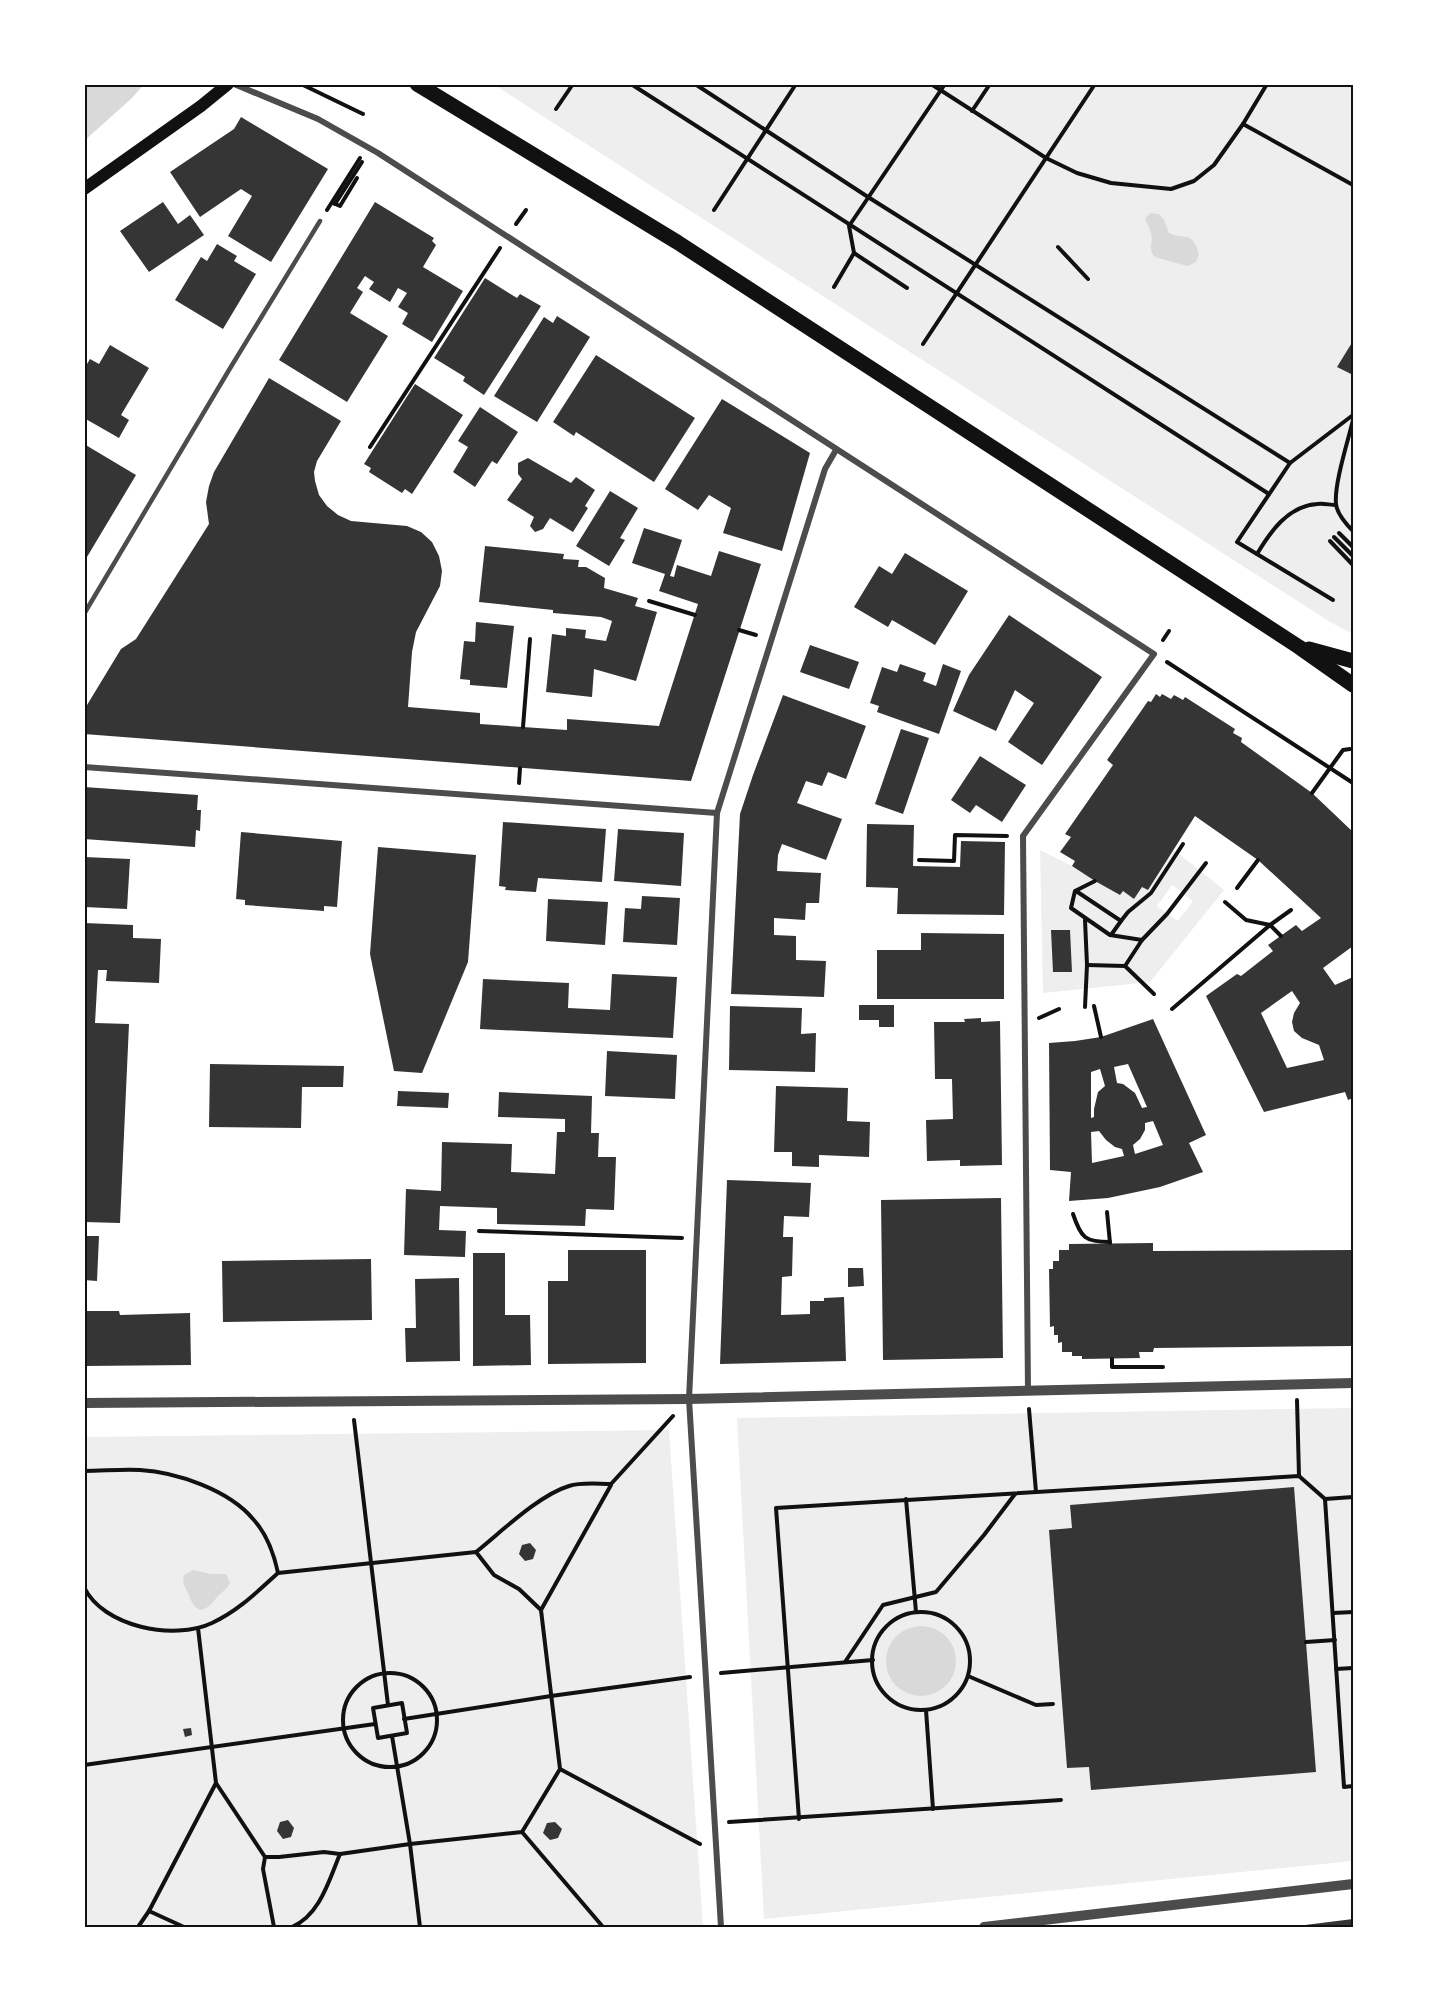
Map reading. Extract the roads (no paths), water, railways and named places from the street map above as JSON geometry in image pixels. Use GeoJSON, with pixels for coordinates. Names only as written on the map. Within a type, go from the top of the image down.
{"type":"FeatureCollection","features":[{"type":"Feature","properties":{"kind":"main road"},"geometry":{"type":"LineString","coordinates":[[84,189],[201,106],[228,84]]}},
{"type":"Feature","properties":{"kind":"main road"},"geometry":{"type":"LineString","coordinates":[[417,84],[677,242],[1299,647],[1353,685]]}},
{"type":"Feature","properties":{"kind":"main road"},"geometry":{"type":"LineString","coordinates":[[1299,647],[1353,661]]}},
{"type":"Feature","properties":{"kind":"street"},"geometry":{"type":"LineString","coordinates":[[234,84],[318,119],[378,153],[1154,654],[1023,836],[1028,1391]]}},
{"type":"Feature","properties":{"kind":"street"},"geometry":{"type":"LineString","coordinates":[[721,1927],[689,1399],[717,813],[825,469],[836,450]]}},
{"type":"Feature","properties":{"kind":"street"},"geometry":{"type":"LineString","coordinates":[[84,767],[717,813]]}},
{"type":"Feature","properties":{"kind":"street"},"geometry":{"type":"LineString","coordinates":[[84,1403],[689,1399],[1353,1383]]}},
{"type":"Feature","properties":{"kind":"street"},"geometry":{"type":"LineString","coordinates":[[984,1927],[1353,1884]]}},
{"type":"Feature","properties":{"kind":"lane"},"geometry":{"type":"LineString","coordinates":[[84,614],[228,370],[320,221]]}}]}
